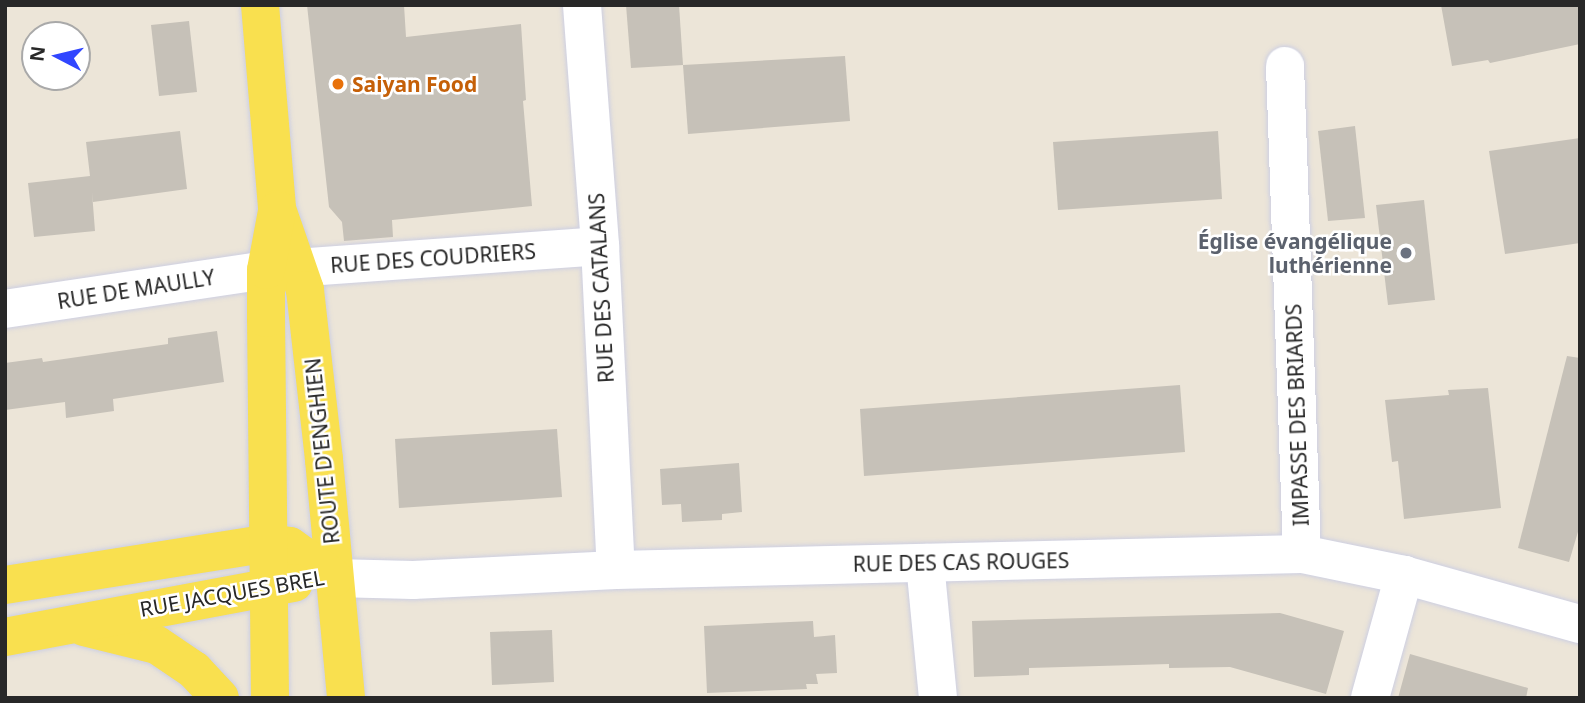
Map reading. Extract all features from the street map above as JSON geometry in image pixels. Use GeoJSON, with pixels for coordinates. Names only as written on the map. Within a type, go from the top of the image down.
{"type":"FeatureCollection","features":[{"type":"Feature","properties":{"kind":"main road","name":"ROUTE D'ENGHIEN"},"geometry":{"type":"LineString","coordinates":[[260,5],[282,269],[270,542],[270,698]]}},
{"type":"Feature","properties":{"kind":"main road","name":"ROUTE D'ENGHIEN"},"geometry":{"type":"LineString","coordinates":[[282,269],[308,316],[346,698]]}},
{"type":"Feature","properties":{"kind":"main road","name":"RUE JACQUES BREL"},"geometry":{"type":"LineString","coordinates":[[5,585],[270,542],[290,545],[334,578]]}},
{"type":"Feature","properties":{"kind":"main road","name":"RUE JACQUES BREL"},"geometry":{"type":"LineString","coordinates":[[5,637],[270,586],[334,578]]}},
{"type":"Feature","properties":{"kind":"main road"},"geometry":{"type":"LineString","coordinates":[[75,625],[157,645],[194,670],[220,698]]}},
{"type":"Feature","properties":{"kind":"street","name":"RUE DES CATALANS"},"geometry":{"type":"LineString","coordinates":[[582,5],[600,246],[616,570]]}},
{"type":"Feature","properties":{"kind":"street","name":"IMPASSE DES BRIARDS"},"geometry":{"type":"LineString","coordinates":[[1285,66],[1302,554]]}},
{"type":"Feature","properties":{"kind":"street","name":"RUE DES COUDRIERS"},"geometry":{"type":"LineString","coordinates":[[282,269],[600,246]]}},
{"type":"Feature","properties":{"kind":"street","name":"RUE DE MAULLY"},"geometry":{"type":"LineString","coordinates":[[5,309],[282,269]]}},
{"type":"Feature","properties":{"kind":"street","name":"RUE DES CAS ROUGES"},"geometry":{"type":"LineString","coordinates":[[334,578],[413,580],[616,570],[1302,554],[1404,575],[1580,624]]}},
{"type":"Feature","properties":{"kind":"street"},"geometry":{"type":"LineString","coordinates":[[925,563],[938,698]]}},
{"type":"Feature","properties":{"kind":"street"},"geometry":{"type":"LineString","coordinates":[[1370,698],[1404,575]]}},
{"type":"Feature","properties":{"kind":"building"},"geometry":{"type":"Polygon","coordinates":[[[307,5],[404,5],[406,37],[521,24],[526,100],[523,101],[532,206],[392,220],[393,237],[344,241],[342,222],[329,207],[307,5]]]}},
{"type":"Feature","properties":{"kind":"building"},"geometry":{"type":"Polygon","coordinates":[[[626,5],[679,5],[683,65],[631,68],[626,5]]]}},
{"type":"Feature","properties":{"kind":"building"},"geometry":{"type":"Polygon","coordinates":[[[1441,5],[1580,5],[1580,44],[1490,63],[1488,60],[1452,66],[1441,5]]]}},
{"type":"Feature","properties":{"kind":"building"},"geometry":{"type":"Polygon","coordinates":[[[189,21],[197,92],[159,96],[151,25],[189,21]]]}},
{"type":"Feature","properties":{"kind":"building"},"geometry":{"type":"Polygon","coordinates":[[[845,56],[850,121],[688,134],[683,65],[845,56]]]}},
{"type":"Feature","properties":{"kind":"building"},"geometry":{"type":"Polygon","coordinates":[[[1355,126],[1365,218],[1328,221],[1318,131],[1355,126]]]}},
{"type":"Feature","properties":{"kind":"building"},"geometry":{"type":"Polygon","coordinates":[[[180,131],[187,189],[93,202],[92,192],[95,231],[34,237],[28,183],[90,176],[86,142],[180,131]]]}},
{"type":"Feature","properties":{"kind":"building"},"geometry":{"type":"Polygon","coordinates":[[[1218,131],[1222,199],[1058,210],[1053,142],[1218,131]]]}},
{"type":"Feature","properties":{"kind":"building"},"geometry":{"type":"Polygon","coordinates":[[[1580,138],[1580,243],[1505,254],[1489,151],[1580,138]]]}},
{"type":"Feature","properties":{"kind":"building","name":"Église évangélique luthérienne"},"geometry":{"type":"Polygon","coordinates":[[[1424,200],[1435,300],[1388,305],[1376,205],[1424,200]]]}},
{"type":"Feature","properties":{"kind":"building"},"geometry":{"type":"Polygon","coordinates":[[[217,331],[224,382],[113,399],[114,411],[66,418],[65,402],[5,410],[5,363],[42,358],[43,362],[168,344],[168,338],[217,331]]]}},
{"type":"Feature","properties":{"kind":"building"},"geometry":{"type":"Polygon","coordinates":[[[1567,356],[1580,358],[1580,525],[1569,562],[1518,548],[1567,356]]]}},
{"type":"Feature","properties":{"kind":"building"},"geometry":{"type":"Polygon","coordinates":[[[1180,385],[1185,452],[864,476],[860,409],[1180,385]]]}},
{"type":"Feature","properties":{"kind":"building"},"geometry":{"type":"Polygon","coordinates":[[[1488,388],[1501,508],[1404,519],[1398,461],[1392,462],[1385,400],[1449,395],[1448,390],[1488,388]]]}},
{"type":"Feature","properties":{"kind":"building"},"geometry":{"type":"Polygon","coordinates":[[[557,429],[562,497],[399,508],[395,439],[557,429]]]}},
{"type":"Feature","properties":{"kind":"building"},"geometry":{"type":"Polygon","coordinates":[[[739,463],[742,512],[722,514],[722,520],[682,522],[681,504],[662,505],[660,469],[739,463]]]}},
{"type":"Feature","properties":{"kind":"building"},"geometry":{"type":"Polygon","coordinates":[[[1280,613],[1344,631],[1326,694],[1230,667],[1169,668],[1169,664],[1029,668],[1029,675],[974,677],[972,621],[1280,613]]]}},
{"type":"Feature","properties":{"kind":"building"},"geometry":{"type":"Polygon","coordinates":[[[813,621],[814,637],[835,635],[837,673],[816,674],[818,684],[806,684],[807,689],[707,693],[704,626],[813,621]]]}},
{"type":"Feature","properties":{"kind":"building"},"geometry":{"type":"Polygon","coordinates":[[[552,630],[554,682],[492,685],[490,632],[552,630]]]}},
{"type":"Feature","properties":{"kind":"building"},"geometry":{"type":"Polygon","coordinates":[[[1410,654],[1528,688],[1526,698],[1398,698],[1410,654]]]}},
{"type":"Feature","properties":{"kind":"place","name":"Saiyan Food"},"geometry":{"type":"Point","coordinates":[338,84]}},
{"type":"Feature","properties":{"kind":"place","name":"Église évangélique luthérienne"},"geometry":{"type":"Point","coordinates":[1406,253]}}]}
